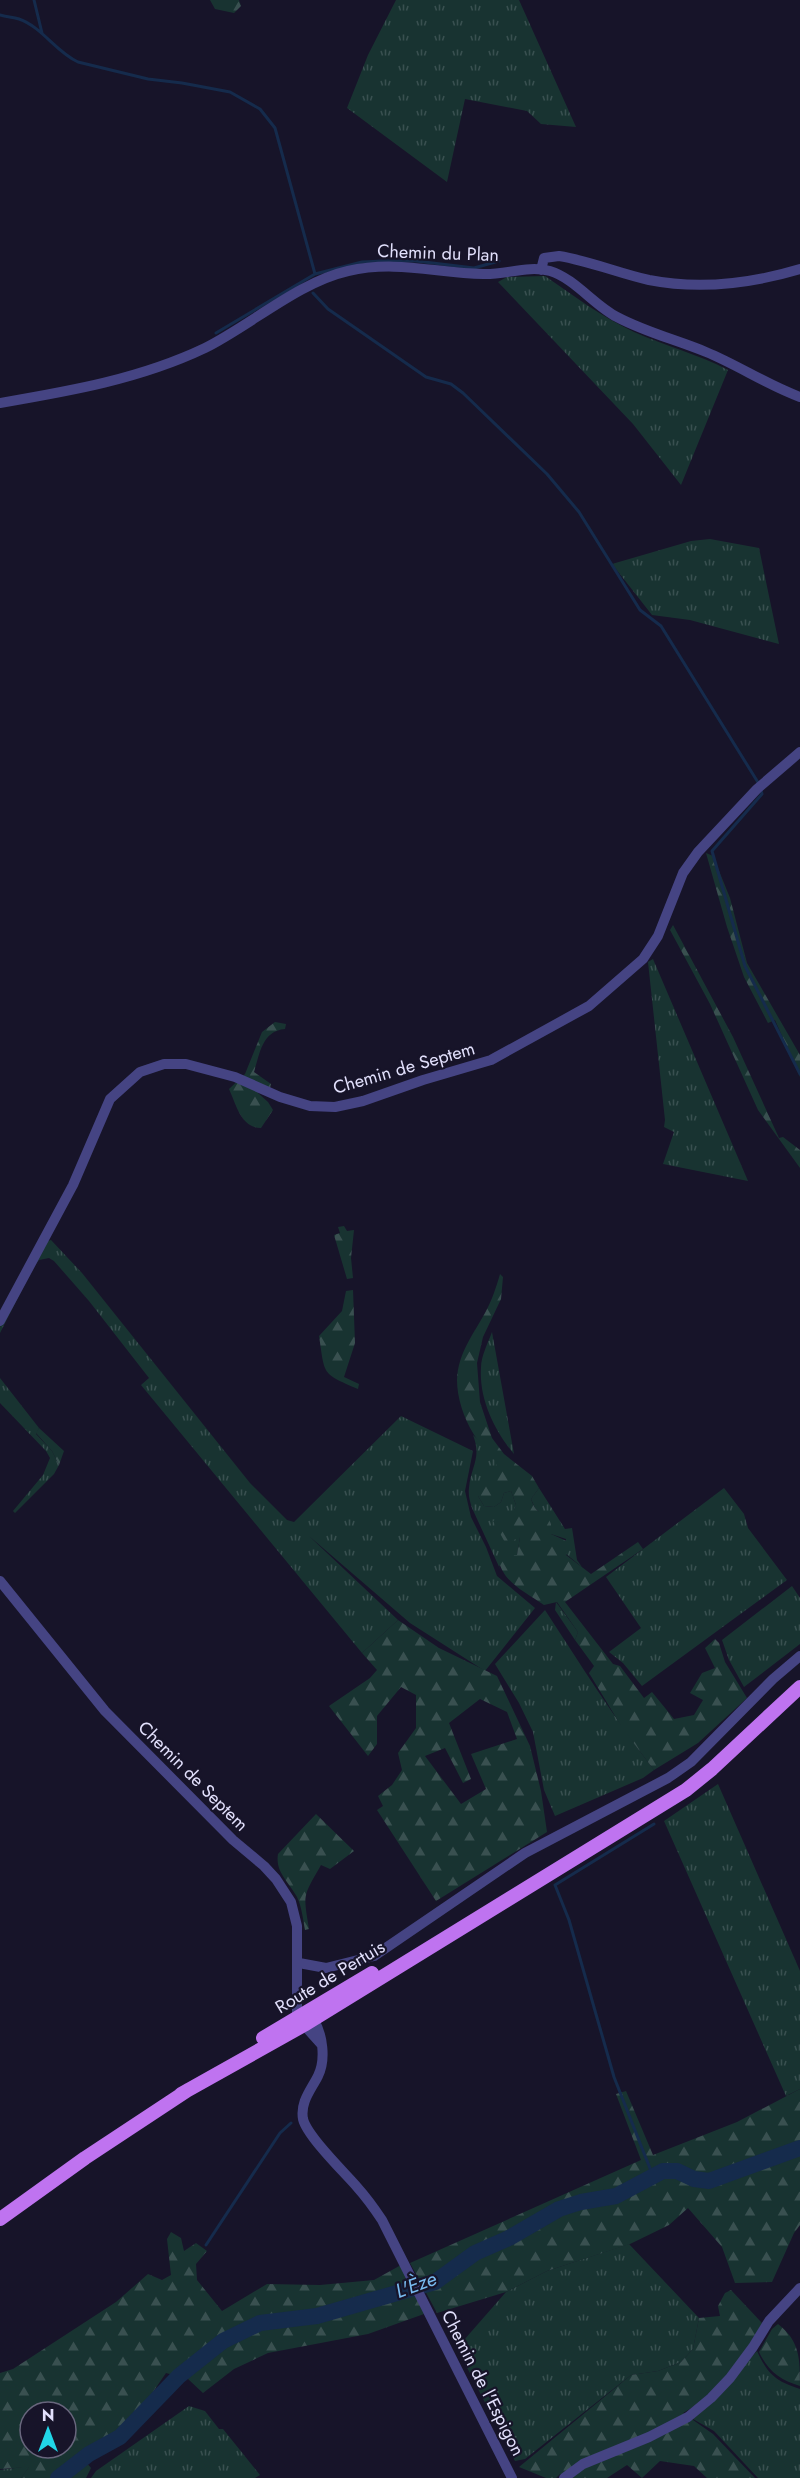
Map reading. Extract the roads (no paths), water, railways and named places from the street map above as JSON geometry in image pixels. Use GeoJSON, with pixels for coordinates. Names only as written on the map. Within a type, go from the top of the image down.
{"type":"FeatureCollection","features":[{"type":"Feature","properties":{"kind":"main road","name":"Route de Pertuis"},"geometry":{"type":"LineString","coordinates":[[0,2219],[85,2158],[181,2094],[686,1790],[712,1769],[800,1687]]}},
{"type":"Feature","properties":{"kind":"street"},"geometry":{"type":"LineString","coordinates":[[541,270],[544,258],[559,256],[648,280],[698,285],[733,284],[775,277],[800,269]]}},
{"type":"Feature","properties":{"kind":"street","name":"Chemin du Plan"},"geometry":{"type":"LineString","coordinates":[[0,404],[99,386],[179,360],[232,333],[313,284],[345,272],[384,265],[410,266],[461,274],[552,271],[617,317],[706,352],[800,397]]}},
{"type":"Feature","properties":{"kind":"street","name":"Chemin de Septem"},"geometry":{"type":"LineString","coordinates":[[0,1321],[73,1185],[110,1099],[140,1072],[164,1064],[186,1064],[235,1077],[280,1097],[310,1106],[335,1107],[363,1101],[490,1060],[589,1006],[642,959],[658,936],[683,873],[698,852],[757,789],[800,752]]}},
{"type":"Feature","properties":{"kind":"street","name":"Chemin de Septem"},"geometry":{"type":"LineString","coordinates":[[0,1581],[105,1711],[225,1832],[276,1879],[294,1911],[299,1937],[296,1997],[305,2020]]}},
{"type":"Feature","properties":{"kind":"street"},"geometry":{"type":"LineString","coordinates":[[299,1963],[326,1968],[374,1956],[525,1853],[668,1778],[706,1748],[773,1679],[800,1656]]}},
{"type":"Feature","properties":{"kind":"street","name":"Chemin de l'Espigon"},"geometry":{"type":"LineString","coordinates":[[305,2020],[321,2044],[321,2067],[306,2095],[303,2108],[305,2124],[373,2206],[391,2236],[512,2478]]}},
{"type":"Feature","properties":{"kind":"street"},"geometry":{"type":"LineString","coordinates":[[564,2478],[583,2464],[649,2437],[688,2417],[730,2378],[769,2321],[800,2288]]}},
{"type":"Feature","properties":{"kind":"waterway"},"geometry":{"type":"LineString","coordinates":[[34,0],[42,33]]}},
{"type":"Feature","properties":{"kind":"waterway"},"geometry":{"type":"LineString","coordinates":[[0,15],[17,18],[27,23],[78,62],[148,79],[230,92],[260,109],[275,128],[315,274]]}},
{"type":"Feature","properties":{"kind":"waterway"},"geometry":{"type":"LineString","coordinates":[[216,333],[315,274],[362,262],[416,261],[474,268],[499,261]]}},
{"type":"Feature","properties":{"kind":"waterway"},"geometry":{"type":"LineString","coordinates":[[313,293],[328,309],[426,377],[451,384],[463,393],[547,474],[579,512],[640,610],[661,626],[759,784]]}},
{"type":"Feature","properties":{"kind":"waterway"},"geometry":{"type":"LineString","coordinates":[[761,790],[762,794],[712,851],[745,966],[800,1074]]}},
{"type":"Feature","properties":{"kind":"waterway"},"geometry":{"type":"LineString","coordinates":[[653,2176],[614,2077],[569,1920],[555,1885],[654,1824]]}},
{"type":"Feature","properties":{"kind":"waterway"},"geometry":{"type":"LineString","coordinates":[[206,2245],[280,2133],[291,2123]]}},
{"type":"Feature","properties":{"kind":"waterway","name":"L'Èze"},"geometry":{"type":"LineString","coordinates":[[58,2478],[89,2454],[120,2437],[179,2376],[223,2341],[260,2323],[317,2316],[435,2282],[475,2253],[509,2238],[559,2209],[581,2202],[616,2196],[663,2171],[677,2171],[694,2179],[709,2181],[800,2148]]}}]}
